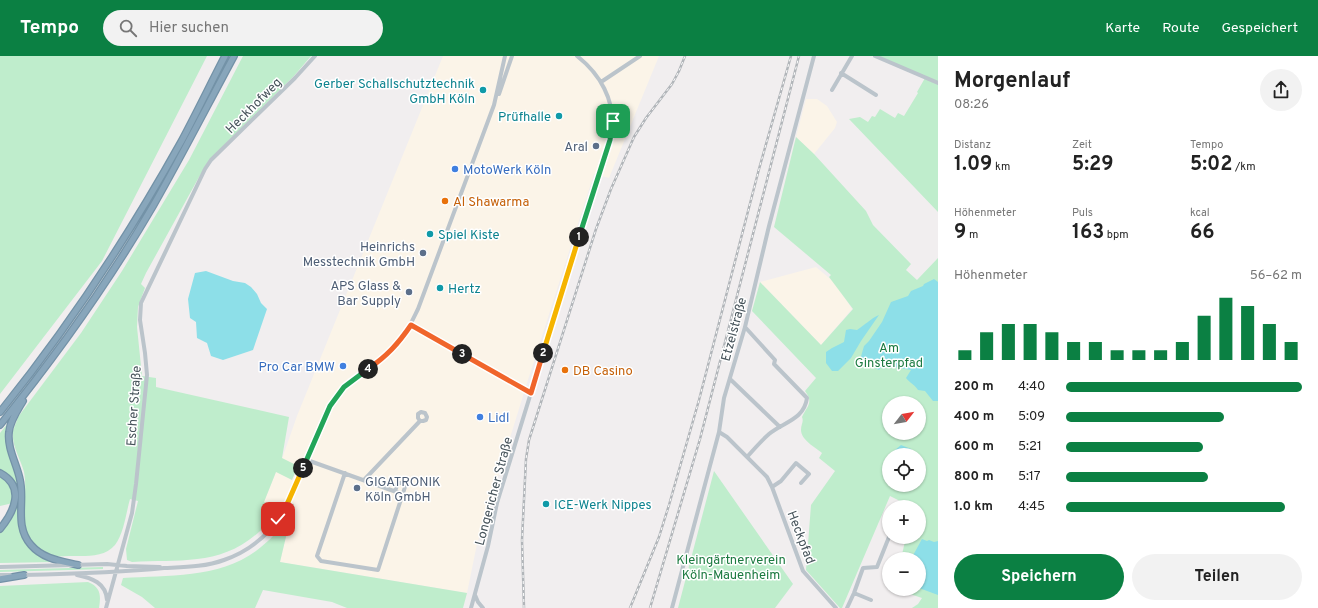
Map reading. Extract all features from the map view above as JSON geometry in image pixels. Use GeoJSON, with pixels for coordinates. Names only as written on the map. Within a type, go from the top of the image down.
{"type":"FeatureCollection","features":[{"type":"Feature","properties":{"kind":"highway"},"geometry":{"type":"LineString","coordinates":[[0,412],[71,318],[122,242],[181,142],[225,56]]}},
{"type":"Feature","properties":{"kind":"highway"},"geometry":{"type":"LineString","coordinates":[[0,425],[32,386],[103,284],[152,206],[234,56]]}},
{"type":"Feature","properties":{"kind":"highway"},"geometry":{"type":"LineString","coordinates":[[32,386],[14,417],[9,432],[11,452],[21,482],[22,528],[28,541],[40,553],[53,559],[78,565]]}},
{"type":"Feature","properties":{"kind":"highway"},"geometry":{"type":"LineString","coordinates":[[0,406],[10,399]]}},
{"type":"Feature","properties":{"kind":"highway"},"geometry":{"type":"LineString","coordinates":[[0,474],[7,478],[11,483],[15,496],[11,514],[0,529]]}},
{"type":"Feature","properties":{"kind":"highway"},"geometry":{"type":"LineString","coordinates":[[0,579],[24,575]]}},
{"type":"Feature","properties":{"kind":"street","name":"Heckhofweg"},"geometry":{"type":"LineString","coordinates":[[205,169],[211,160],[295,78],[315,56]]}},
{"type":"Feature","properties":{"kind":"street"},"geometry":{"type":"LineString","coordinates":[[0,575],[116,572],[202,566],[239,554],[260,539],[273,526],[285,509],[327,411],[337,396],[352,380],[375,364],[392,349],[400,341],[411,325],[421,303],[495,101],[505,56]]}},
{"type":"Feature","properties":{"kind":"street"},"geometry":{"type":"LineString","coordinates":[[495,101],[502,88],[514,56]]}},
{"type":"Feature","properties":{"kind":"street","name":"Longericher Straße"},"geometry":{"type":"LineString","coordinates":[[473,608],[497,503],[610,140],[613,121],[611,106],[607,94],[601,82],[577,56]]}},
{"type":"Feature","properties":{"kind":"street"},"geometry":{"type":"LineString","coordinates":[[601,82],[640,56]]}},
{"type":"Feature","properties":{"kind":"street","name":"Etzelstraße"},"geometry":{"type":"LineString","coordinates":[[672,608],[719,432],[724,398],[745,327],[769,226],[814,56]]}},
{"type":"Feature","properties":{"kind":"street"},"geometry":{"type":"LineString","coordinates":[[832,90],[852,56]]}},
{"type":"Feature","properties":{"kind":"street"},"geometry":{"type":"LineString","coordinates":[[875,56],[938,83]]}},
{"type":"Feature","properties":{"kind":"street"},"geometry":{"type":"LineString","coordinates":[[841,74],[876,95]]}},
{"type":"Feature","properties":{"kind":"street","name":"Escher Straße"},"geometry":{"type":"LineString","coordinates":[[106,608],[133,506],[147,375],[146,353],[140,320],[141,303],[205,169]]}},
{"type":"Feature","properties":{"kind":"street"},"geometry":{"type":"LineString","coordinates":[[411,325],[531,393]]}},
{"type":"Feature","properties":{"kind":"street"},"geometry":{"type":"LineString","coordinates":[[745,327],[774,360],[774,364],[807,398],[799,414],[791,422],[768,434],[747,457]]}},
{"type":"Feature","properties":{"kind":"street"},"geometry":{"type":"LineString","coordinates":[[730,379],[780,427]]}},
{"type":"Feature","properties":{"kind":"street"},"geometry":{"type":"LineString","coordinates":[[364,480],[420,421]]}},
{"type":"Feature","properties":{"kind":"street","name":"Heckpfad"},"geometry":{"type":"LineString","coordinates":[[719,432],[727,437],[767,477],[804,571],[836,608]]}},
{"type":"Feature","properties":{"kind":"street"},"geometry":{"type":"LineString","coordinates":[[307,460],[402,494]]}},
{"type":"Feature","properties":{"kind":"street"},"geometry":{"type":"LineString","coordinates":[[772,487],[781,481],[796,463],[809,474],[801,483]]}},
{"type":"Feature","properties":{"kind":"street"},"geometry":{"type":"LineString","coordinates":[[344,473],[316,556],[321,561],[378,570],[405,487],[402,483],[397,484],[395,491]]}},
{"type":"Feature","properties":{"kind":"street"},"geometry":{"type":"LineString","coordinates":[[847,608],[864,568],[877,567],[886,544]]}},
{"type":"Feature","properties":{"kind":"street"},"geometry":{"type":"LineString","coordinates":[[0,567],[118,565],[177,567]]}},
{"type":"Feature","properties":{"kind":"street"},"geometry":{"type":"LineString","coordinates":[[71,574],[90,577],[99,582],[107,594],[108,603]]}},
{"type":"Feature","properties":{"kind":"street"},"geometry":{"type":"LineString","coordinates":[[854,593],[872,600]]}},
{"type":"Feature","properties":{"kind":"street"},"geometry":{"type":"LineString","coordinates":[[475,594],[478,602],[483,608]]}},
{"type":"Feature","properties":{"kind":"shaded area"},"geometry":{"type":"Polygon","coordinates":[[[443,56],[659,56],[609,178],[594,174],[477,544],[467,593],[280,562],[294,504],[272,537],[264,528],[273,514],[264,502],[276,472],[298,466],[282,459],[297,416],[443,56]]]}},
{"type":"Feature","properties":{"kind":"shaded area"},"geometry":{"type":"Polygon","coordinates":[[[806,99],[817,99],[827,106],[837,122],[835,128],[814,154],[796,137],[806,99]]]}},
{"type":"Feature","properties":{"kind":"shaded area"},"geometry":{"type":"Polygon","coordinates":[[[816,267],[835,283],[852,309],[821,345],[760,282],[816,267]]]}},
{"type":"Feature","properties":{"kind":"green space"},"geometry":{"type":"Polygon","coordinates":[[[0,56],[207,56],[102,261],[0,394],[0,56]]]}},
{"type":"Feature","properties":{"kind":"green space"},"geometry":{"type":"Polygon","coordinates":[[[243,56],[311,56],[294,76],[210,159],[146,273],[141,284],[145,288],[138,307],[137,327],[142,376],[156,378],[156,387],[289,417],[282,458],[298,466],[292,480],[276,472],[264,502],[273,506],[272,514],[265,527],[244,543],[229,551],[199,559],[132,562],[127,560],[126,549],[138,501],[130,499],[121,535],[115,545],[110,549],[100,554],[87,556],[57,556],[46,554],[32,542],[26,529],[24,514],[24,472],[13,442],[13,431],[18,417],[81,333],[122,271],[189,160],[243,56]]]}},
{"type":"Feature","properties":{"kind":"green space"},"geometry":{"type":"Polygon","coordinates":[[[879,56],[938,56],[938,83],[879,56]]]}},
{"type":"Feature","properties":{"kind":"green space"},"geometry":{"type":"Polygon","coordinates":[[[925,78],[938,84],[938,212],[849,119],[860,117],[868,122],[872,116],[875,117],[880,109],[895,118],[898,113],[904,116],[925,78]]]}},
{"type":"Feature","properties":{"kind":"green space","name":"Am Ginsterpfad"},"geometry":{"type":"Polygon","coordinates":[[[796,137],[814,154],[866,211],[873,225],[911,264],[906,270],[917,280],[938,258],[938,608],[912,608],[918,604],[922,598],[916,596],[926,596],[926,552],[903,552],[904,544],[926,544],[926,500],[898,500],[890,496],[888,500],[882,500],[882,515],[842,608],[840,608],[806,570],[811,505],[835,471],[819,458],[822,453],[803,437],[801,430],[803,420],[802,417],[809,404],[808,395],[805,391],[816,378],[752,311],[760,282],[821,345],[853,309],[829,277],[831,275],[774,227],[796,137]]]}},
{"type":"Feature","properties":{"kind":"green space"},"geometry":{"type":"Polygon","coordinates":[[[8,423],[7,427],[19,480],[19,505],[17,504],[17,493],[0,471],[0,433],[8,423]]]}},
{"type":"Feature","properties":{"kind":"green space","name":"Kleingärtnerverein Köln-Mauenheim"},"geometry":{"type":"Polygon","coordinates":[[[714,471],[793,584],[775,608],[678,608],[714,471]]]}},
{"type":"Feature","properties":{"kind":"green space"},"geometry":{"type":"Polygon","coordinates":[[[0,476],[10,488],[13,503],[0,506],[0,476]]]}},
{"type":"Feature","properties":{"kind":"green space"},"geometry":{"type":"Polygon","coordinates":[[[294,503],[280,562],[467,593],[463,608],[347,608],[332,602],[263,590],[255,608],[155,608],[142,597],[121,585],[123,578],[195,573],[230,565],[261,547],[272,537],[294,503]]]}},
{"type":"Feature","properties":{"kind":"green space"},"geometry":{"type":"Polygon","coordinates":[[[16,507],[19,508],[23,538],[55,562],[0,563],[0,533],[11,518],[16,507]]]}},
{"type":"Feature","properties":{"kind":"green space"},"geometry":{"type":"Polygon","coordinates":[[[103,567],[103,569],[0,572],[0,570],[103,567]]]}},
{"type":"Feature","properties":{"kind":"green space"},"geometry":{"type":"Polygon","coordinates":[[[88,582],[98,589],[100,596],[99,608],[0,608],[0,586],[88,582]]]}},
{"type":"Feature","properties":{"kind":"water"},"geometry":{"type":"Polygon","coordinates":[[[206,271],[233,281],[245,283],[257,294],[261,303],[267,309],[253,350],[223,360],[211,356],[207,343],[197,338],[196,322],[190,318],[188,299],[195,273],[206,271]]]}},
{"type":"Feature","properties":{"kind":"water"},"geometry":{"type":"Polygon","coordinates":[[[934,279],[938,282],[938,401],[933,401],[925,391],[918,390],[906,378],[911,370],[888,366],[884,369],[882,366],[879,370],[860,360],[864,346],[882,322],[891,302],[908,296],[911,291],[934,279]]]}},
{"type":"Feature","properties":{"kind":"water"},"geometry":{"type":"Polygon","coordinates":[[[879,315],[851,358],[838,371],[832,371],[826,363],[826,352],[844,342],[846,330],[857,330],[879,315]]]}},
{"type":"Feature","properties":{"kind":"water"},"geometry":{"type":"Polygon","coordinates":[[[901,445],[908,448],[898,448],[901,445]]]}},
{"type":"Feature","properties":{"kind":"water"},"geometry":{"type":"Polygon","coordinates":[[[926,541],[938,541],[938,595],[926,591],[926,552],[915,552],[919,544],[926,544],[926,541]]]}},
{"type":"Feature","properties":{"kind":"railway"},"geometry":{"type":"LineString","coordinates":[[524,608],[522,540],[526,459],[529,440],[596,229],[611,189],[634,137],[646,118],[672,84],[685,56]]}},
{"type":"Feature","properties":{"kind":"railway"},"geometry":{"type":"LineString","coordinates":[[630,608],[659,537],[669,505],[699,400],[759,169],[791,56]]}},
{"type":"Feature","properties":{"kind":"railway"},"geometry":{"type":"LineString","coordinates":[[650,608],[700,439],[799,56]]}},
{"type":"Feature","properties":{"kind":"place","name":"Gerber Schallschutztechnik GmbH Köln"},"geometry":{"type":"Point","coordinates":[483,90]}},
{"type":"Feature","properties":{"kind":"place","name":"Prüfhalle"},"geometry":{"type":"Point","coordinates":[559,116]}},
{"type":"Feature","properties":{"kind":"place","name":"Aral"},"geometry":{"type":"Point","coordinates":[596,146]}},
{"type":"Feature","properties":{"kind":"place","name":"MotoWerk Köln"},"geometry":{"type":"Point","coordinates":[455,169]}},
{"type":"Feature","properties":{"kind":"place","name":"Al Shawarma"},"geometry":{"type":"Point","coordinates":[445,201]}},
{"type":"Feature","properties":{"kind":"place","name":"Spiel Kiste"},"geometry":{"type":"Point","coordinates":[430,234]}},
{"type":"Feature","properties":{"kind":"place","name":"Heinrichs Messtechnik GmbH"},"geometry":{"type":"Point","coordinates":[423,253]}},
{"type":"Feature","properties":{"kind":"place","name":"Hertz"},"geometry":{"type":"Point","coordinates":[440,288]}},
{"type":"Feature","properties":{"kind":"place","name":"APS Glass & Bar Supply"},"geometry":{"type":"Point","coordinates":[409,292]}},
{"type":"Feature","properties":{"kind":"place","name":"Pro Car BMW"},"geometry":{"type":"Point","coordinates":[343,366]}},
{"type":"Feature","properties":{"kind":"place","name":"DB Casino"},"geometry":{"type":"Point","coordinates":[565,370]}},
{"type":"Feature","properties":{"kind":"place","name":"Lidl"},"geometry":{"type":"Point","coordinates":[480,417]}},
{"type":"Feature","properties":{"kind":"place","name":"GIGATRONIK Köln GmbH"},"geometry":{"type":"Point","coordinates":[357,488]}},
{"type":"Feature","properties":{"kind":"place","name":"ICE-Werk Nippes"},"geometry":{"type":"Point","coordinates":[546,504]}},
{"type":"Feature","properties":{"kind":"route"},"geometry":{"type":"LineString","coordinates":[[278,519],[285,509],[332,402],[344,387],[375,364],[392,349],[400,341],[411,325],[531,393],[610,140],[613,121]]}}]}
